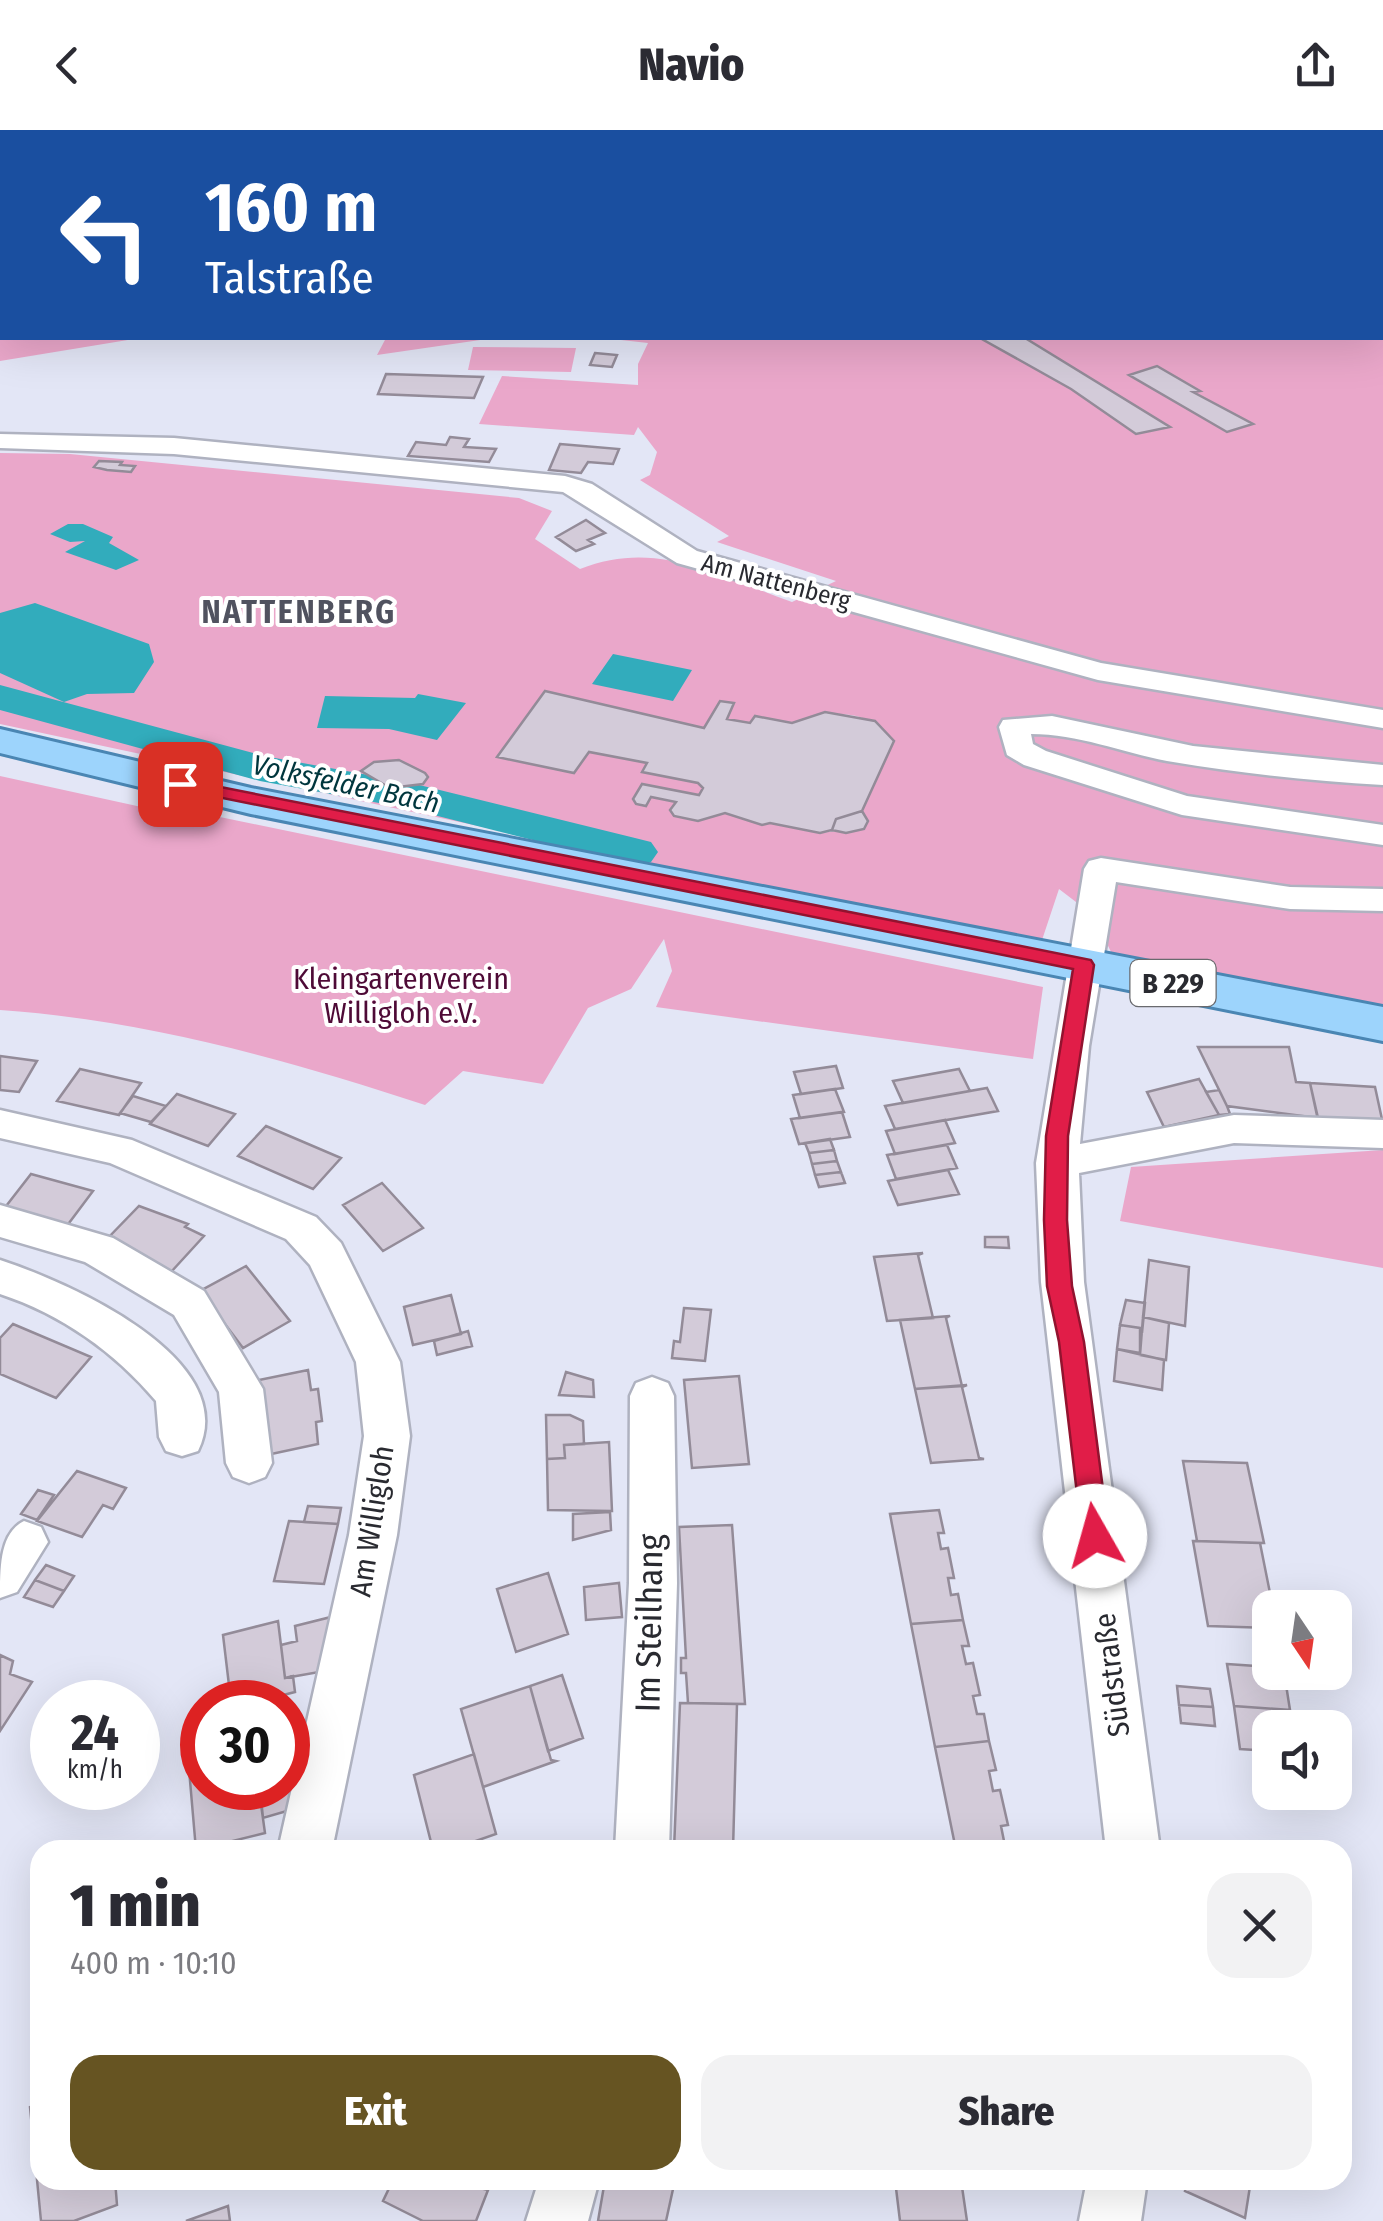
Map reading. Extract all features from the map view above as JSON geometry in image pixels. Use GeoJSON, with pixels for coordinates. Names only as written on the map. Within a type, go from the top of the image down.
{"type":"FeatureCollection","features":[{"type":"Feature","properties":{"kind":"main road","name":"B 229"},"geometry":{"type":"LineString","coordinates":[[0,741],[252,802],[1383,1024]]}},
{"type":"Feature","properties":{"kind":"street","name":"Am Nattenberg"},"geometry":{"type":"LineString","coordinates":[[0,441],[174,446],[565,484],[584,489],[687,557],[1081,667],[1147,682],[1383,718]]}},
{"type":"Feature","properties":{"kind":"street"},"geometry":{"type":"LineString","coordinates":[[1383,775],[1307,772],[1162,750],[1044,724],[1014,728],[1018,748],[1035,758],[1182,805],[1328,830],[1383,834]]}},
{"type":"Feature","properties":{"kind":"street"},"geometry":{"type":"LineString","coordinates":[[1084,965],[1101,869],[1290,898],[1383,900]]}},
{"type":"Feature","properties":{"kind":"street","name":"Südstraße"},"geometry":{"type":"LineString","coordinates":[[1084,965],[1068,1049],[1056,1163],[1060,1286],[1072,1342],[1132,1840]]}},
{"type":"Feature","properties":{"kind":"street","name":"Am Willigloh"},"geometry":{"type":"LineString","coordinates":[[0,1124],[118,1150],[300,1228],[326,1255],[378,1362],[387,1436],[376,1515],[307,1840]]}},
{"type":"Feature","properties":{"kind":"street"},"geometry":{"type":"LineString","coordinates":[[1056,1163],[1234,1130],[1383,1134]]}},
{"type":"Feature","properties":{"kind":"street"},"geometry":{"type":"LineString","coordinates":[[0,1221],[98,1250],[189,1303],[241,1389],[250,1462]]}},
{"type":"Feature","properties":{"kind":"street"},"geometry":{"type":"LineString","coordinates":[[0,1278],[73,1306],[164,1377],[178,1395],[182,1437]]}},
{"type":"Feature","properties":{"kind":"street","name":"Im Steilhang"},"geometry":{"type":"LineString","coordinates":[[642,1840],[653,1583],[652,1396]]}},
{"type":"Feature","properties":{"kind":"street"},"geometry":{"type":"LineString","coordinates":[[557,2221],[566,2190]]}},
{"type":"Feature","properties":{"kind":"street"},"geometry":{"type":"LineString","coordinates":[[1110,2221],[1115,2190]]}},
{"type":"Feature","properties":{"kind":"green space"},"geometry":{"type":"Polygon","coordinates":[[[0,340],[128,340],[0,361],[0,340]]]}},
{"type":"Feature","properties":{"kind":"green space"},"geometry":{"type":"Polygon","coordinates":[[[385,340],[480,340],[377,355],[385,340]]]}},
{"type":"Feature","properties":{"kind":"green space"},"geometry":{"type":"Polygon","coordinates":[[[621,340],[1383,340],[1383,1009],[1113,956],[1093,915],[1059,889],[1040,946],[0,724],[0,453],[70,454],[519,498],[552,511],[535,539],[580,569],[608,560],[661,559],[713,572],[792,602],[836,581],[717,542],[729,536],[640,480],[650,475],[657,452],[638,427],[634,435],[479,424],[502,376],[638,385],[638,364],[648,343],[621,340]],[[545,691],[498,757],[574,773],[589,752],[647,763],[642,772],[698,783],[703,788],[699,795],[642,784],[636,804],[646,806],[651,797],[676,802],[670,810],[674,816],[698,821],[725,813],[762,825],[770,823],[820,833],[864,828],[862,811],[894,741],[881,729],[870,721],[847,715],[790,722],[755,716],[750,723],[727,719],[733,704],[720,701],[704,728],[545,691]]]}},
{"type":"Feature","properties":{"kind":"green space"},"geometry":{"type":"Polygon","coordinates":[[[473,347],[576,348],[571,372],[468,370],[473,347]]]}},
{"type":"Feature","properties":{"kind":"green space","name":"Kleingartenverein Willigloh e.V."},"geometry":{"type":"Polygon","coordinates":[[[0,776],[178,815],[186,810],[1043,987],[1033,1059],[656,1007],[672,971],[664,939],[631,989],[588,1008],[543,1084],[463,1071],[425,1105],[215,1044],[108,1023],[0,1010],[0,776]]]}},
{"type":"Feature","properties":{"kind":"green space"},"geometry":{"type":"Polygon","coordinates":[[[1383,1150],[1383,1268],[1120,1221],[1131,1167],[1383,1150]]]}},
{"type":"Feature","properties":{"kind":"water"},"geometry":{"type":"Polygon","coordinates":[[[68,524],[83,524],[113,537],[109,543],[139,560],[116,570],[65,552],[85,541],[70,542],[50,534],[68,524]]]}},
{"type":"Feature","properties":{"kind":"water"},"geometry":{"type":"Polygon","coordinates":[[[35,603],[149,644],[154,662],[134,693],[87,694],[64,702],[0,673],[0,613],[35,603]]]}},
{"type":"Feature","properties":{"kind":"water"},"geometry":{"type":"Polygon","coordinates":[[[613,654],[692,670],[673,701],[592,684],[613,654]]]}},
{"type":"Feature","properties":{"kind":"water"},"geometry":{"type":"Polygon","coordinates":[[[418,694],[466,703],[437,740],[389,729],[317,728],[325,696],[415,698],[418,694]]]}},
{"type":"Feature","properties":{"kind":"building"},"geometry":{"type":"Polygon","coordinates":[[[984,340],[1028,340],[1170,427],[1136,434],[1071,389],[984,340]]]}},
{"type":"Feature","properties":{"kind":"building"},"geometry":{"type":"Polygon","coordinates":[[[595,353],[617,355],[612,367],[590,365],[595,353]]]}},
{"type":"Feature","properties":{"kind":"building"},"geometry":{"type":"Polygon","coordinates":[[[1157,366],[1200,391],[1193,392],[1253,424],[1227,432],[1129,375],[1157,366]]]}},
{"type":"Feature","properties":{"kind":"building"},"geometry":{"type":"Polygon","coordinates":[[[386,374],[483,377],[474,398],[378,394],[386,374]]]}},
{"type":"Feature","properties":{"kind":"building"},"geometry":{"type":"Polygon","coordinates":[[[450,437],[469,439],[464,447],[496,449],[489,462],[408,456],[416,442],[446,445],[450,437]]]}},
{"type":"Feature","properties":{"kind":"building"},"geometry":{"type":"Polygon","coordinates":[[[560,444],[619,449],[613,464],[588,462],[581,473],[549,470],[560,444]]]}},
{"type":"Feature","properties":{"kind":"building"},"geometry":{"type":"Polygon","coordinates":[[[99,461],[135,466],[131,472],[107,470],[94,467],[99,461]]]}},
{"type":"Feature","properties":{"kind":"building"},"geometry":{"type":"Polygon","coordinates":[[[586,520],[605,533],[588,540],[594,544],[576,551],[556,537],[586,520]]]}},
{"type":"Feature","properties":{"kind":"building"},"geometry":{"type":"Polygon","coordinates":[[[545,691],[704,728],[720,701],[734,703],[727,719],[750,723],[755,716],[792,723],[825,712],[875,721],[894,741],[862,811],[836,819],[832,830],[820,833],[770,823],[762,825],[725,813],[698,821],[674,816],[670,810],[676,802],[651,797],[646,806],[636,804],[633,799],[642,784],[699,795],[703,788],[698,783],[642,772],[647,763],[589,752],[574,773],[497,757],[545,691]]]}},
{"type":"Feature","properties":{"kind":"building"},"geometry":{"type":"Polygon","coordinates":[[[399,760],[425,773],[428,777],[423,784],[390,788],[361,771],[374,762],[399,760]]]}},
{"type":"Feature","properties":{"kind":"building"},"geometry":{"type":"Polygon","coordinates":[[[862,811],[868,821],[864,829],[846,833],[832,830],[836,819],[862,811]]]}},
{"type":"Feature","properties":{"kind":"building"},"geometry":{"type":"Polygon","coordinates":[[[1198,1047],[1289,1047],[1296,1082],[1310,1083],[1318,1118],[1227,1106],[1198,1047]]]}},
{"type":"Feature","properties":{"kind":"building"},"geometry":{"type":"Polygon","coordinates":[[[0,1056],[37,1061],[19,1092],[0,1090],[0,1056]]]}},
{"type":"Feature","properties":{"kind":"building"},"geometry":{"type":"Polygon","coordinates":[[[836,1066],[843,1088],[801,1094],[794,1072],[836,1066]]]}},
{"type":"Feature","properties":{"kind":"building"},"geometry":{"type":"Polygon","coordinates":[[[80,1069],[141,1083],[119,1115],[57,1101],[80,1069]]]}},
{"type":"Feature","properties":{"kind":"building"},"geometry":{"type":"Polygon","coordinates":[[[959,1069],[970,1091],[903,1103],[893,1081],[959,1069]]]}},
{"type":"Feature","properties":{"kind":"building"},"geometry":{"type":"Polygon","coordinates":[[[1199,1079],[1219,1115],[1164,1127],[1147,1092],[1199,1079]]]}},
{"type":"Feature","properties":{"kind":"building"},"geometry":{"type":"Polygon","coordinates":[[[1310,1083],[1375,1087],[1383,1124],[1318,1120],[1310,1083]]]}},
{"type":"Feature","properties":{"kind":"building"},"geometry":{"type":"Polygon","coordinates":[[[987,1088],[998,1111],[895,1129],[885,1106],[987,1088]]]}},
{"type":"Feature","properties":{"kind":"building"},"geometry":{"type":"Polygon","coordinates":[[[835,1089],[844,1112],[800,1118],[793,1095],[835,1089]]]}},
{"type":"Feature","properties":{"kind":"building"},"geometry":{"type":"Polygon","coordinates":[[[1219,1090],[1230,1114],[1219,1115],[1206,1092],[1219,1090]]]}},
{"type":"Feature","properties":{"kind":"building"},"geometry":{"type":"Polygon","coordinates":[[[177,1094],[235,1114],[208,1146],[150,1124],[177,1094]]]}},
{"type":"Feature","properties":{"kind":"building"},"geometry":{"type":"Polygon","coordinates":[[[133,1096],[166,1106],[151,1122],[120,1113],[133,1096]]]}},
{"type":"Feature","properties":{"kind":"building"},"geometry":{"type":"Polygon","coordinates":[[[842,1112],[850,1137],[799,1144],[791,1119],[842,1112]]]}},
{"type":"Feature","properties":{"kind":"building"},"geometry":{"type":"Polygon","coordinates":[[[945,1120],[955,1143],[895,1154],[886,1131],[945,1120]]]}},
{"type":"Feature","properties":{"kind":"building"},"geometry":{"type":"Polygon","coordinates":[[[266,1126],[341,1158],[313,1189],[238,1156],[266,1126]]]}},
{"type":"Feature","properties":{"kind":"building"},"geometry":{"type":"Polygon","coordinates":[[[830,1139],[834,1150],[809,1153],[805,1143],[830,1139]]]}},
{"type":"Feature","properties":{"kind":"building"},"geometry":{"type":"Polygon","coordinates":[[[947,1145],[957,1168],[896,1179],[887,1155],[947,1145]]]}},
{"type":"Feature","properties":{"kind":"building"},"geometry":{"type":"Polygon","coordinates":[[[834,1150],[837,1161],[812,1164],[809,1153],[834,1150]]]}},
{"type":"Feature","properties":{"kind":"building"},"geometry":{"type":"Polygon","coordinates":[[[837,1161],[841,1172],[815,1175],[812,1164],[837,1161]]]}},
{"type":"Feature","properties":{"kind":"building"},"geometry":{"type":"Polygon","coordinates":[[[948,1170],[959,1194],[898,1205],[888,1181],[948,1170]]]}},
{"type":"Feature","properties":{"kind":"building"},"geometry":{"type":"Polygon","coordinates":[[[841,1172],[845,1183],[819,1187],[815,1175],[841,1172]]]}},
{"type":"Feature","properties":{"kind":"building"},"geometry":{"type":"Polygon","coordinates":[[[31,1174],[93,1191],[66,1227],[3,1210],[31,1174]]]}},
{"type":"Feature","properties":{"kind":"building"},"geometry":{"type":"Polygon","coordinates":[[[382,1183],[423,1228],[383,1251],[343,1205],[382,1183]]]}},
{"type":"Feature","properties":{"kind":"building"},"geometry":{"type":"Polygon","coordinates":[[[139,1206],[188,1224],[185,1227],[204,1236],[171,1272],[105,1241],[139,1206]]]}},
{"type":"Feature","properties":{"kind":"building"},"geometry":{"type":"Polygon","coordinates":[[[985,1237],[1008,1237],[1009,1248],[985,1247],[985,1237]]]}},
{"type":"Feature","properties":{"kind":"building"},"geometry":{"type":"Polygon","coordinates":[[[923,1253],[918,1255],[933,1318],[887,1321],[874,1257],[923,1253]]]}},
{"type":"Feature","properties":{"kind":"building"},"geometry":{"type":"Polygon","coordinates":[[[1149,1260],[1189,1267],[1185,1326],[1143,1317],[1149,1260]]]}},
{"type":"Feature","properties":{"kind":"building"},"geometry":{"type":"Polygon","coordinates":[[[246,1266],[290,1321],[243,1348],[200,1291],[246,1266]]]}},
{"type":"Feature","properties":{"kind":"building"},"geometry":{"type":"Polygon","coordinates":[[[451,1295],[461,1334],[413,1345],[404,1307],[451,1295]]]}},
{"type":"Feature","properties":{"kind":"building"},"geometry":{"type":"Polygon","coordinates":[[[1126,1300],[1145,1303],[1142,1333],[1140,1328],[1120,1325],[1126,1300]]]}},
{"type":"Feature","properties":{"kind":"building"},"geometry":{"type":"Polygon","coordinates":[[[684,1308],[711,1310],[705,1361],[672,1358],[674,1341],[680,1342],[684,1308]]]}},
{"type":"Feature","properties":{"kind":"building"},"geometry":{"type":"Polygon","coordinates":[[[950,1316],[946,1318],[962,1386],[915,1389],[900,1320],[950,1316]]]}},
{"type":"Feature","properties":{"kind":"building"},"geometry":{"type":"Polygon","coordinates":[[[1143,1317],[1169,1323],[1166,1360],[1140,1355],[1143,1317]]]}},
{"type":"Feature","properties":{"kind":"building"},"geometry":{"type":"Polygon","coordinates":[[[13,1324],[91,1357],[56,1398],[0,1374],[0,1338],[13,1324]]]}},
{"type":"Feature","properties":{"kind":"building"},"geometry":{"type":"Polygon","coordinates":[[[1120,1325],[1140,1328],[1140,1353],[1117,1349],[1120,1325]]]}},
{"type":"Feature","properties":{"kind":"building"},"geometry":{"type":"Polygon","coordinates":[[[468,1331],[472,1346],[437,1355],[434,1341],[468,1331]]]}},
{"type":"Feature","properties":{"kind":"building"},"geometry":{"type":"Polygon","coordinates":[[[1117,1349],[1164,1360],[1162,1390],[1114,1381],[1117,1349]]]}},
{"type":"Feature","properties":{"kind":"building"},"geometry":{"type":"Polygon","coordinates":[[[308,1370],[311,1390],[318,1389],[322,1421],[316,1422],[318,1444],[262,1456],[254,1381],[308,1370]]]}},
{"type":"Feature","properties":{"kind":"building"},"geometry":{"type":"Polygon","coordinates":[[[566,1372],[593,1380],[594,1397],[559,1395],[566,1372]]]}},
{"type":"Feature","properties":{"kind":"building"},"geometry":{"type":"Polygon","coordinates":[[[739,1376],[749,1464],[692,1468],[684,1380],[739,1376]]]}},
{"type":"Feature","properties":{"kind":"building"},"geometry":{"type":"Polygon","coordinates":[[[967,1385],[962,1387],[979,1458],[984,1459],[931,1463],[915,1389],[967,1385]]]}},
{"type":"Feature","properties":{"kind":"building"},"geometry":{"type":"Polygon","coordinates":[[[546,1415],[570,1415],[583,1421],[584,1444],[564,1445],[565,1458],[547,1459],[546,1415]]]}},
{"type":"Feature","properties":{"kind":"building"},"geometry":{"type":"Polygon","coordinates":[[[609,1442],[612,1511],[548,1510],[547,1459],[565,1458],[564,1445],[609,1442]]]}},
{"type":"Feature","properties":{"kind":"building"},"geometry":{"type":"Polygon","coordinates":[[[1183,1461],[1247,1463],[1264,1543],[1197,1541],[1183,1461]]]}},
{"type":"Feature","properties":{"kind":"building"},"geometry":{"type":"Polygon","coordinates":[[[77,1471],[126,1488],[113,1509],[103,1505],[82,1537],[37,1521],[77,1471]]]}},
{"type":"Feature","properties":{"kind":"building"},"geometry":{"type":"Polygon","coordinates":[[[38,1490],[54,1495],[37,1520],[21,1514],[38,1490]]]}},
{"type":"Feature","properties":{"kind":"building"},"geometry":{"type":"Polygon","coordinates":[[[308,1506],[341,1508],[338,1524],[304,1522],[308,1506]]]}},
{"type":"Feature","properties":{"kind":"building"},"geometry":{"type":"Polygon","coordinates":[[[939,1510],[944,1533],[938,1533],[941,1549],[948,1548],[954,1578],[948,1578],[951,1595],[958,1594],[963,1620],[911,1624],[890,1514],[939,1510]]]}},
{"type":"Feature","properties":{"kind":"building"},"geometry":{"type":"Polygon","coordinates":[[[610,1512],[611,1530],[573,1540],[573,1514],[610,1512]]]}},
{"type":"Feature","properties":{"kind":"building"},"geometry":{"type":"Polygon","coordinates":[[[289,1521],[338,1524],[324,1584],[274,1581],[289,1521]]]}},
{"type":"Feature","properties":{"kind":"building"},"geometry":{"type":"Polygon","coordinates":[[[732,1525],[745,1704],[688,1703],[686,1673],[681,1673],[681,1658],[686,1658],[679,1527],[732,1525]]]}},
{"type":"Feature","properties":{"kind":"building"},"geometry":{"type":"Polygon","coordinates":[[[1193,1541],[1260,1543],[1269,1590],[1252,1590],[1252,1627],[1208,1626],[1193,1541]]]}},
{"type":"Feature","properties":{"kind":"building"},"geometry":{"type":"Polygon","coordinates":[[[46,1565],[74,1576],[64,1591],[35,1580],[46,1565]]]}},
{"type":"Feature","properties":{"kind":"building"},"geometry":{"type":"Polygon","coordinates":[[[548,1573],[568,1634],[516,1652],[497,1589],[548,1573]]]}},
{"type":"Feature","properties":{"kind":"building"},"geometry":{"type":"Polygon","coordinates":[[[35,1580],[64,1591],[53,1607],[24,1597],[35,1580]]]}},
{"type":"Feature","properties":{"kind":"building"},"geometry":{"type":"Polygon","coordinates":[[[619,1583],[622,1617],[586,1620],[584,1587],[619,1583]]]}},
{"type":"Feature","properties":{"kind":"building"},"geometry":{"type":"Polygon","coordinates":[[[331,1617],[325,1671],[285,1678],[281,1645],[297,1641],[295,1626],[331,1617]]]}},
{"type":"Feature","properties":{"kind":"building"},"geometry":{"type":"Polygon","coordinates":[[[963,1620],[969,1646],[962,1646],[966,1664],[973,1663],[980,1695],[973,1696],[977,1714],[984,1714],[989,1741],[935,1747],[911,1624],[963,1620]]]}},
{"type":"Feature","properties":{"kind":"building"},"geometry":{"type":"Polygon","coordinates":[[[278,1621],[285,1678],[293,1676],[294,1680],[228,1680],[223,1635],[278,1621]]]}},
{"type":"Feature","properties":{"kind":"building"},"geometry":{"type":"Polygon","coordinates":[[[0,1655],[13,1661],[10,1674],[30,1681],[30,1685],[0,1731],[0,1655]]]}},
{"type":"Feature","properties":{"kind":"building"},"geometry":{"type":"Polygon","coordinates":[[[1227,1664],[1252,1666],[1252,1690],[1287,1690],[1290,1710],[1234,1706],[1227,1664]]]}},
{"type":"Feature","properties":{"kind":"building"},"geometry":{"type":"Polygon","coordinates":[[[562,1675],[583,1738],[548,1751],[530,1686],[562,1675]]]}},
{"type":"Feature","properties":{"kind":"building"},"geometry":{"type":"Polygon","coordinates":[[[530,1686],[551,1760],[556,1761],[483,1787],[461,1709],[530,1686]]]}},
{"type":"Feature","properties":{"kind":"building"},"geometry":{"type":"Polygon","coordinates":[[[1177,1686],[1210,1689],[1213,1707],[1179,1705],[1177,1686]]]}},
{"type":"Feature","properties":{"kind":"building"},"geometry":{"type":"Polygon","coordinates":[[[680,1703],[737,1704],[733,1840],[674,1840],[680,1703]]]}},
{"type":"Feature","properties":{"kind":"building"},"geometry":{"type":"Polygon","coordinates":[[[1179,1705],[1213,1707],[1215,1726],[1181,1723],[1179,1705]]]}},
{"type":"Feature","properties":{"kind":"building"},"geometry":{"type":"Polygon","coordinates":[[[1234,1706],[1290,1710],[1252,1710],[1252,1750],[1240,1749],[1234,1706]]]}},
{"type":"Feature","properties":{"kind":"building"},"geometry":{"type":"Polygon","coordinates":[[[989,1741],[996,1770],[989,1771],[993,1791],[1000,1790],[1008,1825],[1001,1826],[1004,1840],[954,1840],[935,1747],[989,1741]]]}},
{"type":"Feature","properties":{"kind":"building"},"geometry":{"type":"Polygon","coordinates":[[[474,1754],[496,1834],[479,1840],[430,1840],[414,1775],[474,1754]]]}},
{"type":"Feature","properties":{"kind":"building"},"geometry":{"type":"Polygon","coordinates":[[[193,1810],[262,1810],[265,1833],[237,1840],[195,1840],[193,1810]]]}},
{"type":"Feature","properties":{"kind":"building"},"geometry":{"type":"Polygon","coordinates":[[[262,1810],[290,1810],[263,1818],[262,1810]]]}},
{"type":"Feature","properties":{"kind":"building"},"geometry":{"type":"Polygon","coordinates":[[[38,2190],[116,2190],[117,2205],[74,2221],[41,2221],[38,2190]]]}},
{"type":"Feature","properties":{"kind":"building"},"geometry":{"type":"Polygon","coordinates":[[[388,2190],[488,2190],[476,2221],[423,2221],[383,2201],[388,2190]]]}},
{"type":"Feature","properties":{"kind":"building"},"geometry":{"type":"Polygon","coordinates":[[[603,2190],[673,2190],[666,2221],[598,2221],[603,2190]]]}},
{"type":"Feature","properties":{"kind":"building"},"geometry":{"type":"Polygon","coordinates":[[[896,2190],[962,2190],[967,2221],[900,2221],[896,2190]]]}},
{"type":"Feature","properties":{"kind":"building"},"geometry":{"type":"Polygon","coordinates":[[[1249,2190],[1245,2218],[1185,2191],[1249,2190]]]}},
{"type":"Feature","properties":{"kind":"building"},"geometry":{"type":"Polygon","coordinates":[[[228,2206],[230,2221],[186,2221],[228,2206]]]}},
{"type":"Feature","properties":{"kind":"waterway","name":"Volksfelder Bach"},"geometry":{"type":"LineString","coordinates":[[0,697],[260,768],[407,795],[635,852]]}},
{"type":"Feature","properties":{"kind":"district","name":"NATTENBERG"},"geometry":{"type":"Point","coordinates":[299,612]}},
{"type":"Feature","properties":{"kind":"route"},"geometry":{"type":"LineString","coordinates":[[180,784],[252,802],[1084,965],[1068,1049],[1055,1178],[1060,1286],[1072,1342],[1095,1536]]}}]}
